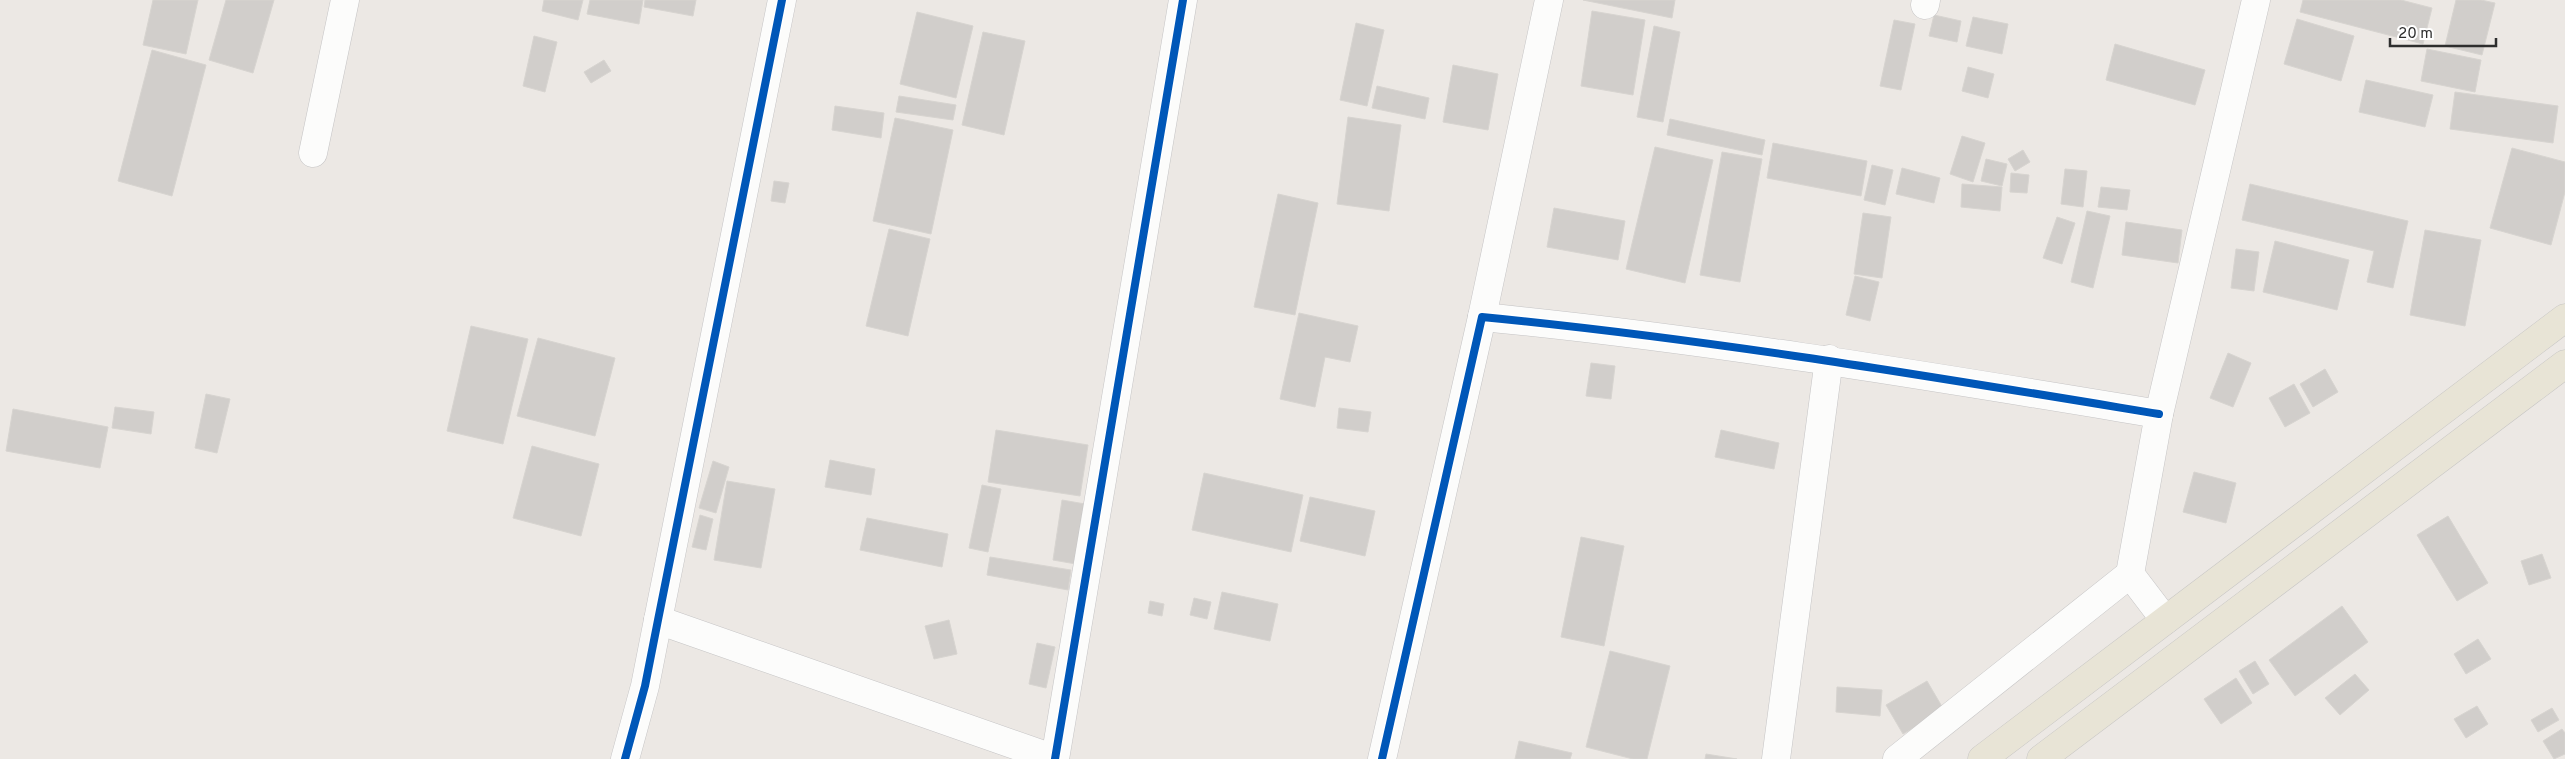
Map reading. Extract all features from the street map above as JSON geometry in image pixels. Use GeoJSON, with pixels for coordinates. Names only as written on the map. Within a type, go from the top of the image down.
{"type":"FeatureCollection","features":[{"type":"Feature","properties":{"kind":"main road"},"geometry":{"type":"LineString","coordinates":[[1982,759],[2565,318]]}},
{"type":"Feature","properties":{"kind":"main road"},"geometry":{"type":"LineString","coordinates":[[2041,759],[2565,364]]}},
{"type":"Feature","properties":{"kind":"street"},"geometry":{"type":"LineString","coordinates":[[313,153],[345,0]]}},
{"type":"Feature","properties":{"kind":"street"},"geometry":{"type":"LineString","coordinates":[[626,759],[645,686],[782,0]]}},
{"type":"Feature","properties":{"kind":"street"},"geometry":{"type":"LineString","coordinates":[[658,620],[1055,759],[1183,0]]}},
{"type":"Feature","properties":{"kind":"street"},"geometry":{"type":"LineString","coordinates":[[1382,759],[1482,317],[1549,0]]}},
{"type":"Feature","properties":{"kind":"street"},"geometry":{"type":"LineString","coordinates":[[1897,759],[2130,574],[2159,414],[2256,0]]}},
{"type":"Feature","properties":{"kind":"street"},"geometry":{"type":"LineString","coordinates":[[1482,317],[1556,324],[1829,359],[2159,414]]}},
{"type":"Feature","properties":{"kind":"street"},"geometry":{"type":"LineString","coordinates":[[1776,759],[1829,359]]}},
{"type":"Feature","properties":{"kind":"street"},"geometry":{"type":"LineString","coordinates":[[2130,574],[2165,620]]}},
{"type":"Feature","properties":{"kind":"building"},"geometry":{"type":"Polygon","coordinates":[[[153,0],[198,0],[186,54],[143,45],[153,0]]]}},
{"type":"Feature","properties":{"kind":"building"},"geometry":{"type":"Polygon","coordinates":[[[226,0],[274,0],[253,73],[209,60],[226,0]]]}},
{"type":"Feature","properties":{"kind":"building"},"geometry":{"type":"Polygon","coordinates":[[[544,0],[583,0],[578,20],[542,11],[544,0]]]}},
{"type":"Feature","properties":{"kind":"building"},"geometry":{"type":"Polygon","coordinates":[[[590,0],[643,0],[639,24],[587,14],[590,0]]]}},
{"type":"Feature","properties":{"kind":"building"},"geometry":{"type":"Polygon","coordinates":[[[645,0],[696,0],[693,16],[644,7],[645,0]]]}},
{"type":"Feature","properties":{"kind":"building"},"geometry":{"type":"Polygon","coordinates":[[[1583,0],[1675,0],[1672,18],[1583,0]]]}},
{"type":"Feature","properties":{"kind":"building"},"geometry":{"type":"Polygon","coordinates":[[[2303,0],[2401,0],[2432,8],[2423,44],[2300,12],[2303,0]]]}},
{"type":"Feature","properties":{"kind":"building"},"geometry":{"type":"Polygon","coordinates":[[[2456,0],[2481,0],[2495,3],[2482,55],[2445,46],[2456,0]]]}},
{"type":"Feature","properties":{"kind":"building"},"geometry":{"type":"Polygon","coordinates":[[[1592,11],[1645,20],[1633,95],[1581,86],[1592,11]]]}},
{"type":"Feature","properties":{"kind":"building"},"geometry":{"type":"Polygon","coordinates":[[[917,12],[973,26],[956,98],[900,84],[917,12]]]}},
{"type":"Feature","properties":{"kind":"building"},"geometry":{"type":"Polygon","coordinates":[[[1934,15],[1961,21],[1957,42],[1929,36],[1934,15]]]}},
{"type":"Feature","properties":{"kind":"building"},"geometry":{"type":"Polygon","coordinates":[[[1973,17],[2008,24],[2002,54],[1966,46],[1973,17]]]}},
{"type":"Feature","properties":{"kind":"building"},"geometry":{"type":"Polygon","coordinates":[[[2297,19],[2354,36],[2341,81],[2284,64],[2297,19]]]}},
{"type":"Feature","properties":{"kind":"building"},"geometry":{"type":"Polygon","coordinates":[[[1894,20],[1915,24],[1901,90],[1880,86],[1894,20]]]}},
{"type":"Feature","properties":{"kind":"building"},"geometry":{"type":"Polygon","coordinates":[[[1356,23],[1384,30],[1367,106],[1340,100],[1356,23]]]}},
{"type":"Feature","properties":{"kind":"building"},"geometry":{"type":"Polygon","coordinates":[[[1654,26],[1680,32],[1663,122],[1637,117],[1654,26]]]}},
{"type":"Feature","properties":{"kind":"building"},"geometry":{"type":"Polygon","coordinates":[[[983,32],[1025,41],[1004,135],[962,125],[983,32]]]}},
{"type":"Feature","properties":{"kind":"building"},"geometry":{"type":"Polygon","coordinates":[[[534,36],[557,42],[545,92],[523,86],[534,36]]]}},
{"type":"Feature","properties":{"kind":"building"},"geometry":{"type":"Polygon","coordinates":[[[2115,44],[2205,70],[2195,105],[2106,80],[2115,44]]]}},
{"type":"Feature","properties":{"kind":"building"},"geometry":{"type":"Polygon","coordinates":[[[2427,49],[2481,60],[2475,92],[2421,81],[2427,49]]]}},
{"type":"Feature","properties":{"kind":"building"},"geometry":{"type":"Polygon","coordinates":[[[152,50],[206,65],[172,196],[118,181],[152,50]]]}},
{"type":"Feature","properties":{"kind":"building"},"geometry":{"type":"Polygon","coordinates":[[[604,60],[611,71],[591,83],[584,72],[604,60]]]}},
{"type":"Feature","properties":{"kind":"building"},"geometry":{"type":"Polygon","coordinates":[[[1453,65],[1498,74],[1488,130],[1443,122],[1453,65]]]}},
{"type":"Feature","properties":{"kind":"building"},"geometry":{"type":"Polygon","coordinates":[[[1968,67],[1994,74],[1988,98],[1962,91],[1968,67]]]}},
{"type":"Feature","properties":{"kind":"building"},"geometry":{"type":"Polygon","coordinates":[[[2366,80],[2433,95],[2425,127],[2359,112],[2366,80]]]}},
{"type":"Feature","properties":{"kind":"building"},"geometry":{"type":"Polygon","coordinates":[[[1377,86],[1429,98],[1425,119],[1372,108],[1377,86]]]}},
{"type":"Feature","properties":{"kind":"building"},"geometry":{"type":"Polygon","coordinates":[[[2455,92],[2558,106],[2553,143],[2450,129],[2455,92]]]}},
{"type":"Feature","properties":{"kind":"building"},"geometry":{"type":"Polygon","coordinates":[[[899,96],[956,105],[953,120],[896,112],[899,96]]]}},
{"type":"Feature","properties":{"kind":"building"},"geometry":{"type":"Polygon","coordinates":[[[835,106],[884,113],[881,138],[832,130],[835,106]]]}},
{"type":"Feature","properties":{"kind":"building"},"geometry":{"type":"Polygon","coordinates":[[[1348,117],[1401,125],[1389,211],[1337,204],[1348,117]]]}},
{"type":"Feature","properties":{"kind":"building"},"geometry":{"type":"Polygon","coordinates":[[[895,118],[953,130],[931,234],[873,221],[895,118]]]}},
{"type":"Feature","properties":{"kind":"building"},"geometry":{"type":"Polygon","coordinates":[[[1670,119],[1765,140],[1762,155],[1667,135],[1670,119]]]}},
{"type":"Feature","properties":{"kind":"building"},"geometry":{"type":"Polygon","coordinates":[[[1962,136],[1985,143],[1973,182],[1950,174],[1962,136]]]}},
{"type":"Feature","properties":{"kind":"building"},"geometry":{"type":"Polygon","coordinates":[[[1773,143],[1867,161],[1861,196],[1767,178],[1773,143]]]}},
{"type":"Feature","properties":{"kind":"building"},"geometry":{"type":"Polygon","coordinates":[[[1655,147],[1713,160],[1685,283],[1626,269],[1655,147]]]}},
{"type":"Feature","properties":{"kind":"building"},"geometry":{"type":"Polygon","coordinates":[[[2512,148],[2565,162],[2565,192],[2551,245],[2490,228],[2512,148]]]}},
{"type":"Feature","properties":{"kind":"building"},"geometry":{"type":"Polygon","coordinates":[[[2023,150],[2030,162],[2015,171],[2008,159],[2023,150]]]}},
{"type":"Feature","properties":{"kind":"building"},"geometry":{"type":"Polygon","coordinates":[[[1722,152],[1762,159],[1740,282],[1700,275],[1722,152]]]}},
{"type":"Feature","properties":{"kind":"building"},"geometry":{"type":"Polygon","coordinates":[[[1986,159],[2007,164],[2002,186],[1981,181],[1986,159]]]}},
{"type":"Feature","properties":{"kind":"building"},"geometry":{"type":"Polygon","coordinates":[[[1872,165],[1893,170],[1885,205],[1864,200],[1872,165]]]}},
{"type":"Feature","properties":{"kind":"building"},"geometry":{"type":"Polygon","coordinates":[[[1902,168],[1940,178],[1934,203],[1896,194],[1902,168]]]}},
{"type":"Feature","properties":{"kind":"building"},"geometry":{"type":"Polygon","coordinates":[[[2065,169],[2087,171],[2083,207],[2061,204],[2065,169]]]}},
{"type":"Feature","properties":{"kind":"building"},"geometry":{"type":"Polygon","coordinates":[[[2011,173],[2029,175],[2027,193],[2010,192],[2011,173]]]}},
{"type":"Feature","properties":{"kind":"building"},"geometry":{"type":"Polygon","coordinates":[[[774,181],[789,183],[785,203],[771,201],[774,181]]]}},
{"type":"Feature","properties":{"kind":"building"},"geometry":{"type":"Polygon","coordinates":[[[1962,184],[2002,187],[2000,211],[1961,207],[1962,184]]]}},
{"type":"Feature","properties":{"kind":"building"},"geometry":{"type":"Polygon","coordinates":[[[2250,184],[2408,221],[2393,288],[2367,282],[2374,251],[2242,220],[2250,184]]]}},
{"type":"Feature","properties":{"kind":"building"},"geometry":{"type":"Polygon","coordinates":[[[2101,187],[2130,190],[2127,210],[2098,207],[2101,187]]]}},
{"type":"Feature","properties":{"kind":"building"},"geometry":{"type":"Polygon","coordinates":[[[1278,194],[1318,203],[1295,315],[1254,307],[1278,194]]]}},
{"type":"Feature","properties":{"kind":"building"},"geometry":{"type":"Polygon","coordinates":[[[1554,208],[1625,221],[1618,260],[1547,247],[1554,208]]]}},
{"type":"Feature","properties":{"kind":"building"},"geometry":{"type":"Polygon","coordinates":[[[2087,211],[2110,216],[2093,288],[2071,282],[2087,211]]]}},
{"type":"Feature","properties":{"kind":"building"},"geometry":{"type":"Polygon","coordinates":[[[1863,213],[1891,217],[1882,278],[1854,274],[1863,213]]]}},
{"type":"Feature","properties":{"kind":"building"},"geometry":{"type":"Polygon","coordinates":[[[2057,217],[2075,223],[2062,264],[2043,258],[2057,217]]]}},
{"type":"Feature","properties":{"kind":"building"},"geometry":{"type":"Polygon","coordinates":[[[2126,222],[2182,230],[2178,263],[2122,255],[2126,222]]]}},
{"type":"Feature","properties":{"kind":"building"},"geometry":{"type":"Polygon","coordinates":[[[889,229],[930,239],[908,336],[866,326],[889,229]]]}},
{"type":"Feature","properties":{"kind":"building"},"geometry":{"type":"Polygon","coordinates":[[[2425,230],[2481,240],[2465,326],[2410,315],[2425,230]]]}},
{"type":"Feature","properties":{"kind":"building"},"geometry":{"type":"Polygon","coordinates":[[[2275,241],[2349,260],[2337,310],[2263,292],[2275,241]]]}},
{"type":"Feature","properties":{"kind":"building"},"geometry":{"type":"Polygon","coordinates":[[[2236,249],[2259,252],[2254,291],[2231,288],[2236,249]]]}},
{"type":"Feature","properties":{"kind":"building"},"geometry":{"type":"Polygon","coordinates":[[[1855,276],[1879,282],[1870,321],[1846,315],[1855,276]]]}},
{"type":"Feature","properties":{"kind":"building"},"geometry":{"type":"Polygon","coordinates":[[[1299,313],[1358,326],[1350,362],[1325,357],[1315,407],[1280,399],[1299,313]]]}},
{"type":"Feature","properties":{"kind":"building"},"geometry":{"type":"Polygon","coordinates":[[[471,326],[528,339],[503,444],[447,431],[471,326]]]}},
{"type":"Feature","properties":{"kind":"building"},"geometry":{"type":"Polygon","coordinates":[[[538,338],[615,358],[595,436],[517,416],[538,338]]]}},
{"type":"Feature","properties":{"kind":"building"},"geometry":{"type":"Polygon","coordinates":[[[2228,353],[2251,363],[2233,407],[2210,398],[2228,353]]]}},
{"type":"Feature","properties":{"kind":"building"},"geometry":{"type":"Polygon","coordinates":[[[1591,363],[1615,366],[1611,399],[1586,396],[1591,363]]]}},
{"type":"Feature","properties":{"kind":"building"},"geometry":{"type":"Polygon","coordinates":[[[2325,369],[2338,392],[2313,407],[2300,384],[2325,369]]]}},
{"type":"Feature","properties":{"kind":"building"},"geometry":{"type":"Polygon","coordinates":[[[2294,384],[2310,413],[2285,427],[2269,398],[2294,384]]]}},
{"type":"Feature","properties":{"kind":"building"},"geometry":{"type":"Polygon","coordinates":[[[206,394],[230,399],[217,453],[195,448],[206,394]]]}},
{"type":"Feature","properties":{"kind":"building"},"geometry":{"type":"Polygon","coordinates":[[[115,407],[154,412],[151,434],[112,428],[115,407]]]}},
{"type":"Feature","properties":{"kind":"building"},"geometry":{"type":"Polygon","coordinates":[[[1339,408],[1371,412],[1368,432],[1337,428],[1339,408]]]}},
{"type":"Feature","properties":{"kind":"building"},"geometry":{"type":"Polygon","coordinates":[[[13,409],[108,427],[100,468],[6,451],[13,409]]]}},
{"type":"Feature","properties":{"kind":"building"},"geometry":{"type":"Polygon","coordinates":[[[996,430],[1088,445],[1080,496],[988,482],[996,430]]]}},
{"type":"Feature","properties":{"kind":"building"},"geometry":{"type":"Polygon","coordinates":[[[1721,430],[1779,443],[1774,469],[1715,457],[1721,430]]]}},
{"type":"Feature","properties":{"kind":"building"},"geometry":{"type":"Polygon","coordinates":[[[532,446],[599,464],[581,536],[513,518],[532,446]]]}},
{"type":"Feature","properties":{"kind":"building"},"geometry":{"type":"Polygon","coordinates":[[[830,460],[875,469],[871,495],[825,487],[830,460]]]}},
{"type":"Feature","properties":{"kind":"building"},"geometry":{"type":"Polygon","coordinates":[[[713,461],[729,467],[716,513],[699,508],[713,461]]]}},
{"type":"Feature","properties":{"kind":"building"},"geometry":{"type":"Polygon","coordinates":[[[2194,472],[2236,483],[2226,523],[2183,512],[2194,472]]]}},
{"type":"Feature","properties":{"kind":"building"},"geometry":{"type":"Polygon","coordinates":[[[1204,473],[1303,495],[1291,552],[1192,530],[1204,473]]]}},
{"type":"Feature","properties":{"kind":"building"},"geometry":{"type":"Polygon","coordinates":[[[727,481],[775,489],[761,568],[714,560],[727,481]]]}},
{"type":"Feature","properties":{"kind":"building"},"geometry":{"type":"Polygon","coordinates":[[[982,485],[1001,489],[988,552],[969,548],[982,485]]]}},
{"type":"Feature","properties":{"kind":"building"},"geometry":{"type":"Polygon","coordinates":[[[1310,497],[1375,511],[1365,556],[1300,541],[1310,497]]]}},
{"type":"Feature","properties":{"kind":"building"},"geometry":{"type":"Polygon","coordinates":[[[1062,500],[1085,504],[1076,564],[1053,560],[1062,500]]]}},
{"type":"Feature","properties":{"kind":"building"},"geometry":{"type":"Polygon","coordinates":[[[700,515],[713,519],[706,550],[692,547],[700,515]]]}},
{"type":"Feature","properties":{"kind":"building"},"geometry":{"type":"Polygon","coordinates":[[[2448,516],[2488,583],[2457,601],[2417,535],[2448,516]]]}},
{"type":"Feature","properties":{"kind":"building"},"geometry":{"type":"Polygon","coordinates":[[[867,518],[948,534],[942,567],[860,550],[867,518]]]}},
{"type":"Feature","properties":{"kind":"building"},"geometry":{"type":"Polygon","coordinates":[[[1581,537],[1624,546],[1604,646],[1561,637],[1581,537]]]}},
{"type":"Feature","properties":{"kind":"building"},"geometry":{"type":"Polygon","coordinates":[[[2542,554],[2551,578],[2529,585],[2521,561],[2542,554]]]}},
{"type":"Feature","properties":{"kind":"building"},"geometry":{"type":"Polygon","coordinates":[[[990,557],[1071,570],[1068,590],[987,575],[990,557]]]}},
{"type":"Feature","properties":{"kind":"building"},"geometry":{"type":"Polygon","coordinates":[[[1222,592],[1278,604],[1270,641],[1214,629],[1222,592]]]}},
{"type":"Feature","properties":{"kind":"building"},"geometry":{"type":"Polygon","coordinates":[[[1194,598],[1211,602],[1207,619],[1190,615],[1194,598]]]}},
{"type":"Feature","properties":{"kind":"building"},"geometry":{"type":"Polygon","coordinates":[[[1150,601],[1164,604],[1162,616],[1148,613],[1150,601]]]}},
{"type":"Feature","properties":{"kind":"building"},"geometry":{"type":"Polygon","coordinates":[[[2342,606],[2368,642],[2295,696],[2269,660],[2342,606]]]}},
{"type":"Feature","properties":{"kind":"building"},"geometry":{"type":"Polygon","coordinates":[[[949,620],[957,654],[934,659],[925,626],[949,620]]]}},
{"type":"Feature","properties":{"kind":"building"},"geometry":{"type":"Polygon","coordinates":[[[2478,639],[2491,659],[2466,674],[2454,654],[2478,639]]]}},
{"type":"Feature","properties":{"kind":"building"},"geometry":{"type":"Polygon","coordinates":[[[1037,643],[1055,647],[1046,688],[1029,684],[1037,643]]]}},
{"type":"Feature","properties":{"kind":"building"},"geometry":{"type":"Polygon","coordinates":[[[1610,651],[1670,666],[1647,759],[1633,759],[1586,747],[1610,651]]]}},
{"type":"Feature","properties":{"kind":"building"},"geometry":{"type":"Polygon","coordinates":[[[2255,661],[2269,684],[2253,694],[2239,671],[2255,661]]]}},
{"type":"Feature","properties":{"kind":"building"},"geometry":{"type":"Polygon","coordinates":[[[2355,674],[2369,690],[2340,715],[2325,698],[2355,674]]]}},
{"type":"Feature","properties":{"kind":"building"},"geometry":{"type":"Polygon","coordinates":[[[2236,678],[2252,703],[2221,724],[2204,699],[2236,678]]]}},
{"type":"Feature","properties":{"kind":"building"},"geometry":{"type":"Polygon","coordinates":[[[1927,681],[1944,710],[1903,734],[1886,705],[1927,681]]]}},
{"type":"Feature","properties":{"kind":"building"},"geometry":{"type":"Polygon","coordinates":[[[1837,687],[1882,690],[1880,716],[1836,712],[1837,687]]]}},
{"type":"Feature","properties":{"kind":"building"},"geometry":{"type":"Polygon","coordinates":[[[2477,706],[2488,724],[2466,738],[2454,719],[2477,706]]]}},
{"type":"Feature","properties":{"kind":"building"},"geometry":{"type":"Polygon","coordinates":[[[2552,708],[2559,720],[2538,732],[2531,720],[2552,708]]]}},
{"type":"Feature","properties":{"kind":"building"},"geometry":{"type":"Polygon","coordinates":[[[2562,729],[2565,733],[2565,754],[2554,759],[2543,741],[2562,729]]]}},
{"type":"Feature","properties":{"kind":"building"},"geometry":{"type":"Polygon","coordinates":[[[1519,741],[1572,753],[1570,759],[1515,759],[1519,741]]]}},
{"type":"Feature","properties":{"kind":"building"},"geometry":{"type":"Polygon","coordinates":[[[1706,754],[1737,759],[1705,759],[1706,754]]]}},
{"type":"Feature","properties":{"kind":"cycle path"},"geometry":{"type":"LineString","coordinates":[[625,759],[645,686],[782,0]]}},
{"type":"Feature","properties":{"kind":"cycle path"},"geometry":{"type":"LineString","coordinates":[[1055,759],[1183,0]]}},
{"type":"Feature","properties":{"kind":"cycle path"},"geometry":{"type":"LineString","coordinates":[[1382,759],[1482,317],[1652,336],[1737,348],[2159,414]]}}]}
